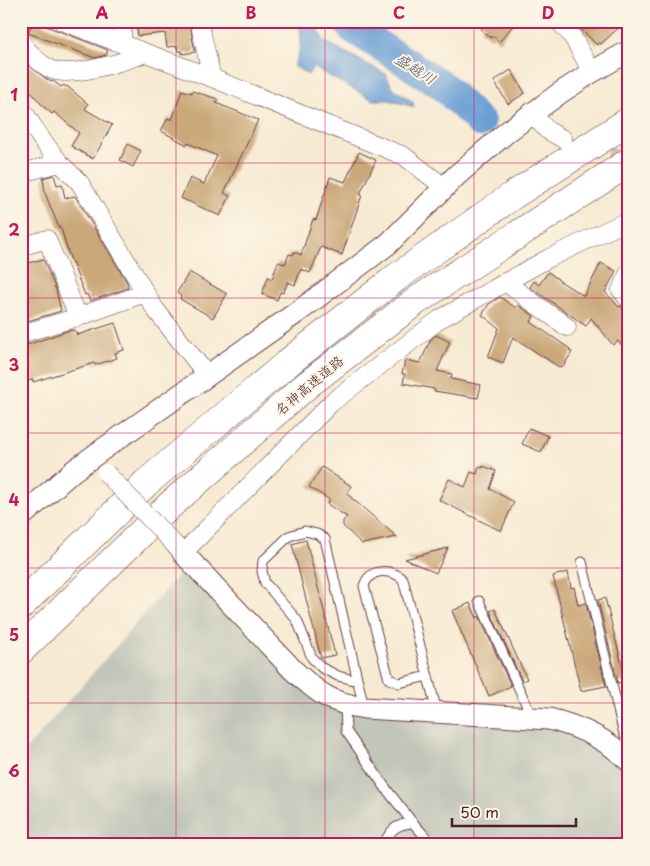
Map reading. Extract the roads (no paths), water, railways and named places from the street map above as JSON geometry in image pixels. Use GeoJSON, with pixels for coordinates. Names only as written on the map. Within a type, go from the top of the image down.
{"type":"FeatureCollection","features":[{"type":"Feature","properties":{"kind":"highway"},"geometry":{"type":"LineString","coordinates":[[21,606],[146,483],[290,361],[397,278],[512,196],[629,121]]}},
{"type":"Feature","properties":{"kind":"highway","name":"名神高速道路"},"geometry":{"type":"LineString","coordinates":[[21,650],[169,506],[307,385],[416,300],[629,162]]}},
{"type":"Feature","properties":{"kind":"street"},"geometry":{"type":"LineString","coordinates":[[62,21],[212,78],[404,156],[444,187]]}},
{"type":"Feature","properties":{"kind":"street"},"geometry":{"type":"LineString","coordinates":[[122,21],[122,44]]}},
{"type":"Feature","properties":{"kind":"street"},"geometry":{"type":"LineString","coordinates":[[199,21],[212,78]]}},
{"type":"Feature","properties":{"kind":"street"},"geometry":{"type":"LineString","coordinates":[[559,21],[572,36],[592,72]]}},
{"type":"Feature","properties":{"kind":"street"},"geometry":{"type":"LineString","coordinates":[[23,47],[52,70],[72,71],[113,64],[146,53]]}},
{"type":"Feature","properties":{"kind":"street"},"geometry":{"type":"LineString","coordinates":[[21,517],[73,471],[98,465],[147,416],[299,311],[388,244],[444,187],[507,132],[592,72],[629,51]]}},
{"type":"Feature","properties":{"kind":"street"},"geometry":{"type":"LineString","coordinates":[[21,108],[60,163],[80,183],[145,293],[207,375]]}},
{"type":"Feature","properties":{"kind":"street"},"geometry":{"type":"LineString","coordinates":[[532,113],[547,130],[563,138]]}},
{"type":"Feature","properties":{"kind":"street"},"geometry":{"type":"LineString","coordinates":[[21,173],[60,163]]}},
{"type":"Feature","properties":{"kind":"street"},"geometry":{"type":"LineString","coordinates":[[178,549],[331,403],[440,319],[549,258],[629,220]]}},
{"type":"Feature","properties":{"kind":"street"},"geometry":{"type":"LineString","coordinates":[[21,247],[47,240],[78,317]]}},
{"type":"Feature","properties":{"kind":"street"},"geometry":{"type":"LineString","coordinates":[[629,272],[621,290],[629,300]]}},
{"type":"Feature","properties":{"kind":"street"},"geometry":{"type":"LineString","coordinates":[[504,282],[567,327]]}},
{"type":"Feature","properties":{"kind":"street"},"geometry":{"type":"LineString","coordinates":[[21,334],[78,317],[145,293]]}},
{"type":"Feature","properties":{"kind":"street"},"geometry":{"type":"LineString","coordinates":[[98,465],[310,686],[322,695],[355,706],[549,718],[568,723],[585,731],[607,744],[628,760]]}},
{"type":"Feature","properties":{"kind":"lane"},"geometry":{"type":"LineString","coordinates":[[358,682],[338,676],[322,668],[312,658],[297,620],[265,584],[262,571],[263,561],[289,536],[305,532],[317,534],[325,539],[358,682],[355,706],[346,731],[413,823],[434,845]]}},
{"type":"Feature","properties":{"kind":"lane"},"geometry":{"type":"LineString","coordinates":[[582,562],[622,730],[629,747],[628,760]]}},
{"type":"Feature","properties":{"kind":"lane"},"geometry":{"type":"LineString","coordinates":[[428,676],[398,683],[389,679],[364,586],[366,578],[373,573],[385,571],[396,573],[403,580],[428,676],[437,712]]}},
{"type":"Feature","properties":{"kind":"lane"},"geometry":{"type":"LineString","coordinates":[[479,601],[532,717]]}},
{"type":"Feature","properties":{"kind":"lane"},"geometry":{"type":"LineString","coordinates":[[383,845],[390,832],[400,824],[413,823]]}},
{"type":"Feature","properties":{"kind":"water"},"geometry":{"type":"Polygon","coordinates":[[[298,21],[314,21],[324,41],[386,74],[392,87],[413,102],[414,107],[389,100],[373,100],[313,67],[308,75],[294,66],[298,55],[301,33],[298,21]]]}},
{"type":"Feature","properties":{"kind":"waterway","name":"盛越川"},"geometry":{"type":"LineString","coordinates":[[346,21],[352,28],[442,85],[480,122]]}},
{"type":"Feature","properties":{"kind":"tunnel"},"geometry":{"type":"LineString","coordinates":[[584,146],[629,161]]}}]}
